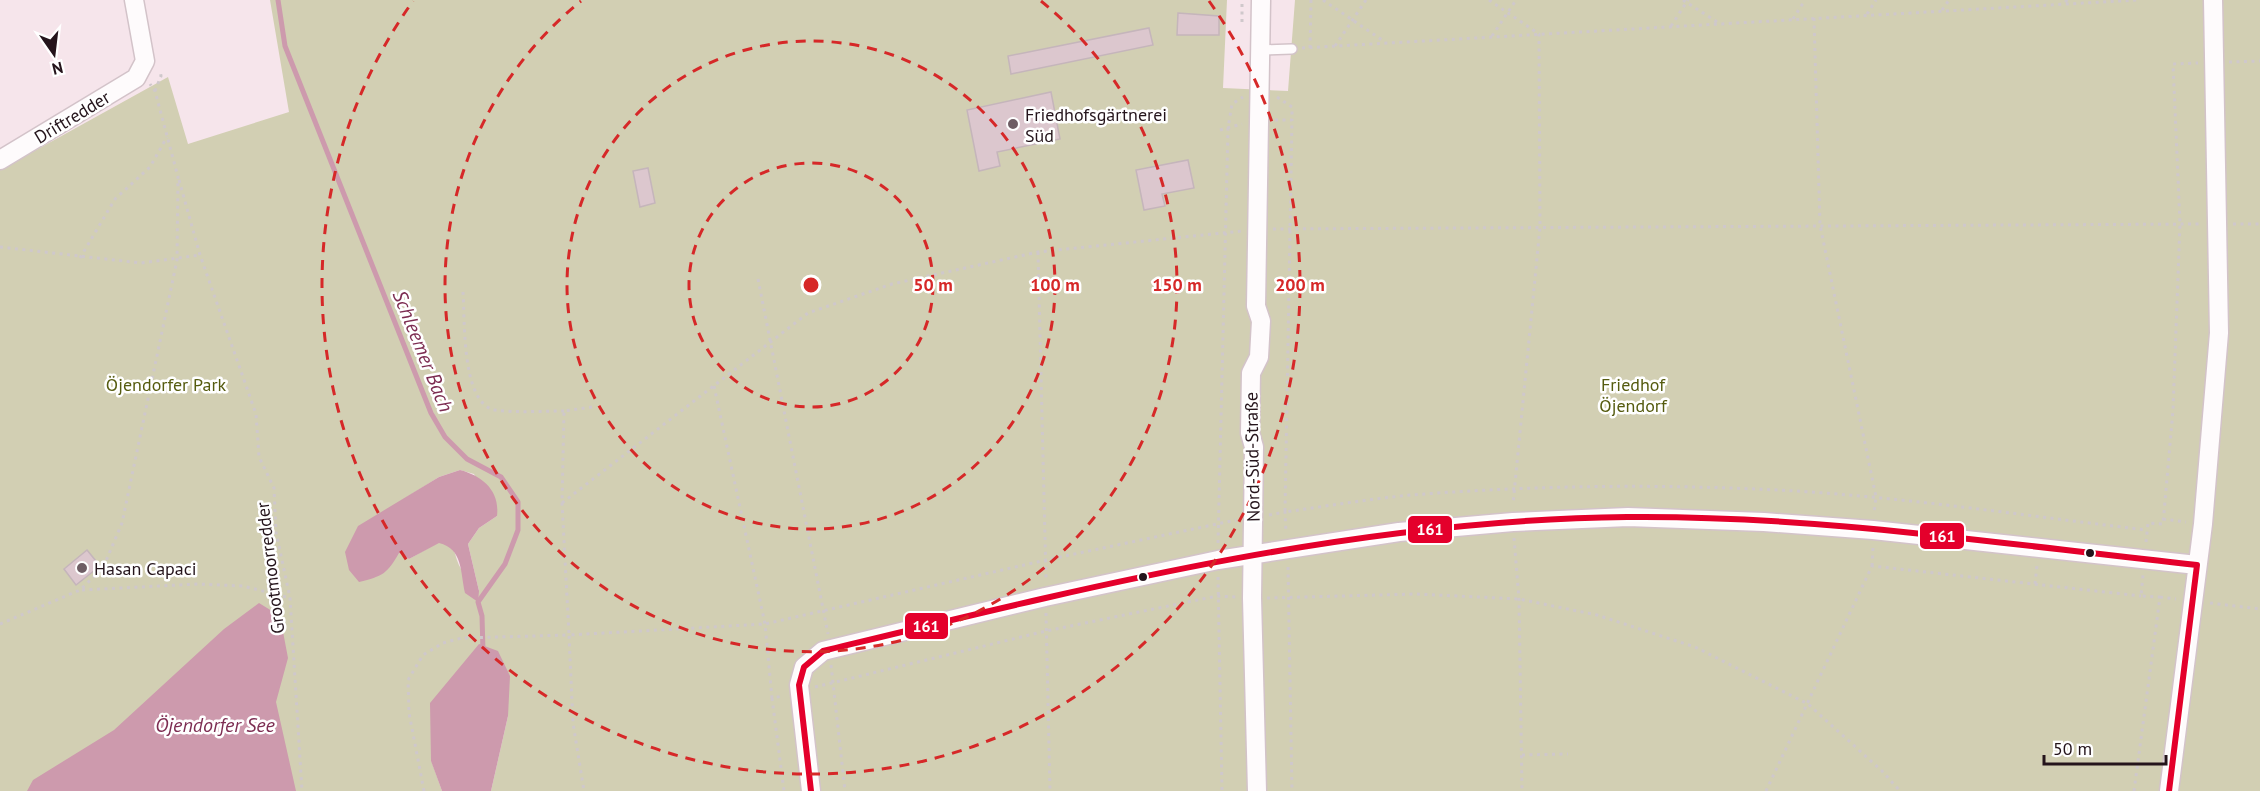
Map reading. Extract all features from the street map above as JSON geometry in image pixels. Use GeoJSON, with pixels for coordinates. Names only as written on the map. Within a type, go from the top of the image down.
{"type":"FeatureCollection","features":[{"type":"Feature","properties":{"kind":"street"},"geometry":{"type":"LineString","coordinates":[[134,0],[144,47],[145,61],[141,70]]}},
{"type":"Feature","properties":{"kind":"street","name":"Nord-Süd-Straße"},"geometry":{"type":"LineString","coordinates":[[1257,791],[1252,598],[1255,518],[1254,447],[1250,433],[1251,373],[1259,357],[1261,321],[1256,306],[1261,0]]}},
{"type":"Feature","properties":{"kind":"street"},"geometry":{"type":"LineString","coordinates":[[2169,791],[2203,524],[2219,333],[2219,224],[2213,0]]}},
{"type":"Feature","properties":{"kind":"street","name":"Driftredder"},"geometry":{"type":"LineString","coordinates":[[0,160],[127,84],[141,70]]}},
{"type":"Feature","properties":{"kind":"street"},"geometry":{"type":"LineString","coordinates":[[811,791],[798,692],[804,667],[817,654],[830,648],[1045,597],[1218,560],[1287,548],[1399,532],[1513,522],[1628,517],[1873,530],[2197,565]]}},
{"type":"Feature","properties":{"kind":"lane"},"geometry":{"type":"LineString","coordinates":[[1260,50],[1292,49]]}},
{"type":"Feature","properties":{"kind":"path"},"geometry":{"type":"LineString","coordinates":[[1311,0],[1311,48],[2138,0]]}},
{"type":"Feature","properties":{"kind":"path"},"geometry":{"type":"LineString","coordinates":[[1323,0],[1387,43]]}},
{"type":"Feature","properties":{"kind":"path"},"geometry":{"type":"LineString","coordinates":[[1335,46],[1366,0]]}},
{"type":"Feature","properties":{"kind":"path"},"geometry":{"type":"LineString","coordinates":[[1489,0],[1539,34]]}},
{"type":"Feature","properties":{"kind":"path"},"geometry":{"type":"LineString","coordinates":[[1492,36],[1516,0]]}},
{"type":"Feature","properties":{"kind":"path"},"geometry":{"type":"LineString","coordinates":[[1793,19],[1805,0]]}},
{"type":"Feature","properties":{"kind":"path"},"geometry":{"type":"LineString","coordinates":[[1866,15],[1876,0]]}},
{"type":"Feature","properties":{"kind":"path"},"geometry":{"type":"LineString","coordinates":[[1942,10],[1949,0]]}},
{"type":"Feature","properties":{"kind":"path"},"geometry":{"type":"LineString","coordinates":[[1989,0],[1989,8]]}},
{"type":"Feature","properties":{"kind":"path"},"geometry":{"type":"LineString","coordinates":[[2064,0],[2073,5]]}},
{"type":"Feature","properties":{"kind":"path"},"geometry":{"type":"LineString","coordinates":[[1671,26],[1686,1],[1719,23]]}},
{"type":"Feature","properties":{"kind":"path"},"geometry":{"type":"LineString","coordinates":[[1766,791],[1872,566],[1876,497],[1820,225],[1815,18]]}},
{"type":"Feature","properties":{"kind":"path"},"geometry":{"type":"LineString","coordinates":[[1522,791],[1513,488],[1540,227],[1539,34]]}},
{"type":"Feature","properties":{"kind":"path"},"geometry":{"type":"LineString","coordinates":[[2141,596],[2148,523],[2163,524],[2173,410],[2181,223],[2173,64]]}},
{"type":"Feature","properties":{"kind":"path"},"geometry":{"type":"LineString","coordinates":[[80,590],[103,568],[122,523],[177,260],[178,177],[155,91],[141,70]]}},
{"type":"Feature","properties":{"kind":"path"},"geometry":{"type":"LineString","coordinates":[[1220,130],[1259,120],[1292,120],[1285,512],[1290,599],[1292,791]]}},
{"type":"Feature","properties":{"kind":"path"},"geometry":{"type":"LineString","coordinates":[[1222,791],[1217,522],[1228,128]]}},
{"type":"Feature","properties":{"kind":"path"},"geometry":{"type":"LineString","coordinates":[[80,258],[115,199],[150,166],[167,135]]}},
{"type":"Feature","properties":{"kind":"path","name":"Grootmoorredder"},"geometry":{"type":"LineString","coordinates":[[178,177],[200,255],[256,414],[260,457],[274,488],[276,532],[290,598],[302,791]]}},
{"type":"Feature","properties":{"kind":"path"},"geometry":{"type":"LineString","coordinates":[[562,503],[714,385],[771,345],[808,314],[892,284],[1038,252],[1226,232],[1290,229],[2260,224]]}},
{"type":"Feature","properties":{"kind":"path"},"geometry":{"type":"LineString","coordinates":[[0,247],[80,258],[141,263],[177,260],[200,255]]}},
{"type":"Feature","properties":{"kind":"path"},"geometry":{"type":"LineString","coordinates":[[1038,252],[1050,791]]}},
{"type":"Feature","properties":{"kind":"path"},"geometry":{"type":"LineString","coordinates":[[758,279],[825,610],[845,791]]}},
{"type":"Feature","properties":{"kind":"path"},"geometry":{"type":"LineString","coordinates":[[463,292],[469,373],[477,399],[492,410],[564,411],[592,407]]}},
{"type":"Feature","properties":{"kind":"path"},"geometry":{"type":"LineString","coordinates":[[714,385],[765,624],[784,791]]}},
{"type":"Feature","properties":{"kind":"path"},"geometry":{"type":"LineString","coordinates":[[564,411],[562,503],[573,723],[584,791]]}},
{"type":"Feature","properties":{"kind":"path"},"geometry":{"type":"LineString","coordinates":[[424,791],[409,713],[408,680],[423,655],[443,643],[462,638],[569,636],[765,624],[1217,522],[1408,495],[1513,488],[1633,486],[1757,489],[1876,497],[2147,530]]}},
{"type":"Feature","properties":{"kind":"path"},"geometry":{"type":"LineString","coordinates":[[2163,519],[2203,524]]}},
{"type":"Feature","properties":{"kind":"path"},"geometry":{"type":"LineString","coordinates":[[1872,566],[2160,597],[2134,791]]}},
{"type":"Feature","properties":{"kind":"path"},"geometry":{"type":"LineString","coordinates":[[0,624],[80,590],[198,584],[243,586],[290,598]]}},
{"type":"Feature","properties":{"kind":"path"},"geometry":{"type":"LineString","coordinates":[[772,698],[1046,631],[1217,596],[1290,599],[1416,594],[1518,599],[1597,615],[1695,647],[1808,704],[1882,771],[1900,791]]}},
{"type":"Feature","properties":{"kind":"path"},"geometry":{"type":"LineString","coordinates":[[1522,755],[1568,754]]}},
{"type":"Feature","properties":{"kind":"green space","name":"Friedhof Öjendorf"},"geometry":{"type":"Polygon","coordinates":[[[270,0],[1227,0],[1223,88],[1288,91],[1295,0],[2260,0],[2260,791],[491,791],[508,716],[431,760],[442,791],[0,791],[0,170],[168,77],[188,144],[289,112],[270,0]],[[460,470],[439,477],[399,502],[399,553],[409,559],[439,542],[445,544],[452,548],[461,570],[479,591],[468,544],[479,528],[497,516],[474,474],[460,470]]]}},
{"type":"Feature","properties":{"kind":"water"},"geometry":{"type":"Polygon","coordinates":[[[460,470],[483,481],[496,499],[497,516],[479,528],[468,544],[479,591],[478,602],[465,593],[456,556],[447,546],[439,543],[409,559],[399,553],[384,573],[359,582],[349,570],[345,552],[358,526],[439,477],[460,470]]]}},
{"type":"Feature","properties":{"kind":"water","name":"Öjendorfer See"},"geometry":{"type":"Polygon","coordinates":[[[259,603],[280,616],[288,658],[276,702],[296,791],[27,791],[33,780],[114,730],[224,629],[259,603]]]}},
{"type":"Feature","properties":{"kind":"water"},"geometry":{"type":"Polygon","coordinates":[[[479,644],[498,651],[510,676],[508,716],[491,791],[442,791],[431,761],[430,703],[479,644]]]}},
{"type":"Feature","properties":{"kind":"building"},"geometry":{"type":"Polygon","coordinates":[[[1178,13],[1219,16],[1219,35],[1177,35],[1178,13]]]}},
{"type":"Feature","properties":{"kind":"building"},"geometry":{"type":"Polygon","coordinates":[[[1149,28],[1153,45],[1011,74],[1008,56],[1149,28]]]}},
{"type":"Feature","properties":{"kind":"building","name":"Friedhofsgärtnerei Süd"},"geometry":{"type":"Polygon","coordinates":[[[1051,92],[1060,139],[997,152],[1000,166],[979,171],[967,110],[1051,92]]]}},
{"type":"Feature","properties":{"kind":"building"},"geometry":{"type":"Polygon","coordinates":[[[1188,160],[1194,188],[1162,194],[1165,206],[1144,210],[1136,170],[1188,160]]]}},
{"type":"Feature","properties":{"kind":"building"},"geometry":{"type":"Polygon","coordinates":[[[648,168],[655,203],[640,207],[633,171],[648,168]]]}},
{"type":"Feature","properties":{"kind":"building","name":"Hasan Capaci"},"geometry":{"type":"Polygon","coordinates":[[[87,550],[100,566],[76,585],[64,569],[87,550]]]}},
{"type":"Feature","properties":{"kind":"waterway","name":"Schleemer Bach"},"geometry":{"type":"LineString","coordinates":[[278,0],[285,46],[431,413],[445,437],[467,459],[501,477],[518,502],[518,530],[505,564],[478,602],[482,616],[483,651]]}},
{"type":"Feature","properties":{"kind":"transit line","name":"161"},"geometry":{"type":"LineString","coordinates":[[811,791],[799,685],[804,667],[823,651],[1121,581],[1322,544],[1423,530],[1525,521],[1627,517],[1698,518],[1841,526],[2197,565]]}},
{"type":"Feature","properties":{"kind":"transit line","name":"161"},"geometry":{"type":"LineString","coordinates":[[2169,791],[2197,565]]}},
{"type":"Feature","properties":{"kind":"place","name":"Friedhofsgärtnerei Süd"},"geometry":{"type":"Point","coordinates":[1013,124]}},
{"type":"Feature","properties":{"kind":"place","name":"Hasan Capaci"},"geometry":{"type":"Point","coordinates":[82,568]}},
{"type":"Feature","properties":{"kind":"park label","name":"Öjendorfer Park"},"geometry":{"type":"Point","coordinates":[166,384]}}]}
